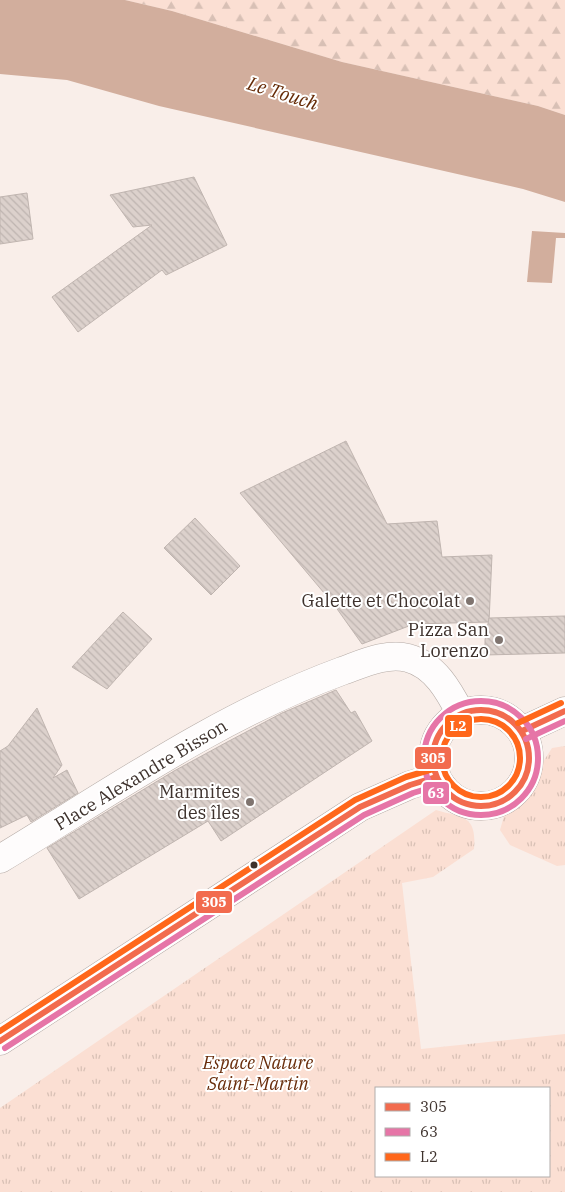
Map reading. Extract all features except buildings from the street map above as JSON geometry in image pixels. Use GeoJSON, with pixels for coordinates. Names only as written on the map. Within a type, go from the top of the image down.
{"type":"FeatureCollection","features":[{"type":"Feature","properties":{"kind":"street","name":"Place Alexandre Bisson"},"geometry":{"type":"LineString","coordinates":[[0,859],[200,736],[317,681],[378,659],[407,657],[428,667],[450,693],[461,714]]}},
{"type":"Feature","properties":{"kind":"street"},"geometry":{"type":"LineString","coordinates":[[478,710],[495,711],[510,719],[522,731],[530,758],[528,772],[517,790],[500,802],[486,806],[466,804],[448,794],[436,777],[433,759],[436,740],[450,720],[461,714],[478,710]]}},
{"type":"Feature","properties":{"kind":"street"},"geometry":{"type":"LineString","coordinates":[[522,731],[565,711]]}},
{"type":"Feature","properties":{"kind":"street"},"geometry":{"type":"LineString","coordinates":[[0,1041],[360,807],[410,785],[436,777]]}},
{"type":"Feature","properties":{"kind":"green space"},"geometry":{"type":"Polygon","coordinates":[[[125,0],[565,0],[565,115],[538,106],[342,62],[172,11],[125,0]]]}},
{"type":"Feature","properties":{"kind":"green space"},"geometry":{"type":"Polygon","coordinates":[[[565,746],[565,865],[557,866],[510,845],[500,830],[504,816],[531,792],[541,765],[552,748],[565,746]]]}},
{"type":"Feature","properties":{"kind":"green space","name":"Espace Nature Saint-Martin"},"geometry":{"type":"Polygon","coordinates":[[[436,810],[461,817],[470,824],[473,830],[474,849],[433,877],[402,883],[421,1049],[565,1034],[565,1192],[0,1192],[0,1108],[436,810]]]}},
{"type":"Feature","properties":{"kind":"water","name":"Le Touch"},"geometry":{"type":"Polygon","coordinates":[[[0,0],[125,0],[172,11],[342,62],[538,106],[565,115],[565,202],[523,189],[159,106],[67,80],[0,74],[0,0]]]}},
{"type":"Feature","properties":{"kind":"water"},"geometry":{"type":"Polygon","coordinates":[[[532,231],[565,233],[565,238],[556,238],[552,283],[527,282],[532,231]]]}},
{"type":"Feature","properties":{"kind":"transit line","name":"63"},"geometry":{"type":"LineString","coordinates":[[481,701],[503,705],[521,718],[534,736],[538,758],[534,780],[521,798],[503,811],[481,815],[459,811],[441,798],[428,780],[424,758],[428,736],[441,718],[459,705],[481,701]]}},
{"type":"Feature","properties":{"kind":"transit line","name":"L2"},"geometry":{"type":"LineString","coordinates":[[518,723],[561,703]]}},
{"type":"Feature","properties":{"kind":"transit line","name":"305"},"geometry":{"type":"LineString","coordinates":[[481,710],[499,714],[515,724],[525,740],[529,758],[525,776],[515,792],[499,802],[481,806],[463,802],[447,792],[437,776],[433,758],[437,740],[447,724],[463,714],[481,710]]}},
{"type":"Feature","properties":{"kind":"transit line","name":"305"},"geometry":{"type":"LineString","coordinates":[[522,731],[565,711]]}},
{"type":"Feature","properties":{"kind":"transit line","name":"L2"},"geometry":{"type":"LineString","coordinates":[[473,719],[489,719],[503,725],[514,736],[520,750],[520,758],[520,766],[514,780],[503,791],[489,797],[473,797],[459,791],[448,780],[442,766],[442,750],[448,736],[459,725],[473,719]]}},
{"type":"Feature","properties":{"kind":"transit line","name":"63"},"geometry":{"type":"LineString","coordinates":[[526,739],[565,721]]}},
{"type":"Feature","properties":{"kind":"transit line","name":"L2"},"geometry":{"type":"LineString","coordinates":[[0,1031],[355,800],[406,777],[433,769]]}},
{"type":"Feature","properties":{"kind":"transit line","name":"305"},"geometry":{"type":"LineString","coordinates":[[0,1041],[360,807],[410,785],[436,777]]}},
{"type":"Feature","properties":{"kind":"transit line","name":"63"},"geometry":{"type":"LineString","coordinates":[[5,1048],[364,815],[413,793],[439,785]]}},
{"type":"Feature","properties":{"kind":"place","name":"Galette et Chocolat"},"geometry":{"type":"Point","coordinates":[470,601]}},
{"type":"Feature","properties":{"kind":"place","name":"Pizza San Lorenzo"},"geometry":{"type":"Point","coordinates":[499,640]}},
{"type":"Feature","properties":{"kind":"place","name":"Marmites des îles"},"geometry":{"type":"Point","coordinates":[250,802]}}]}
